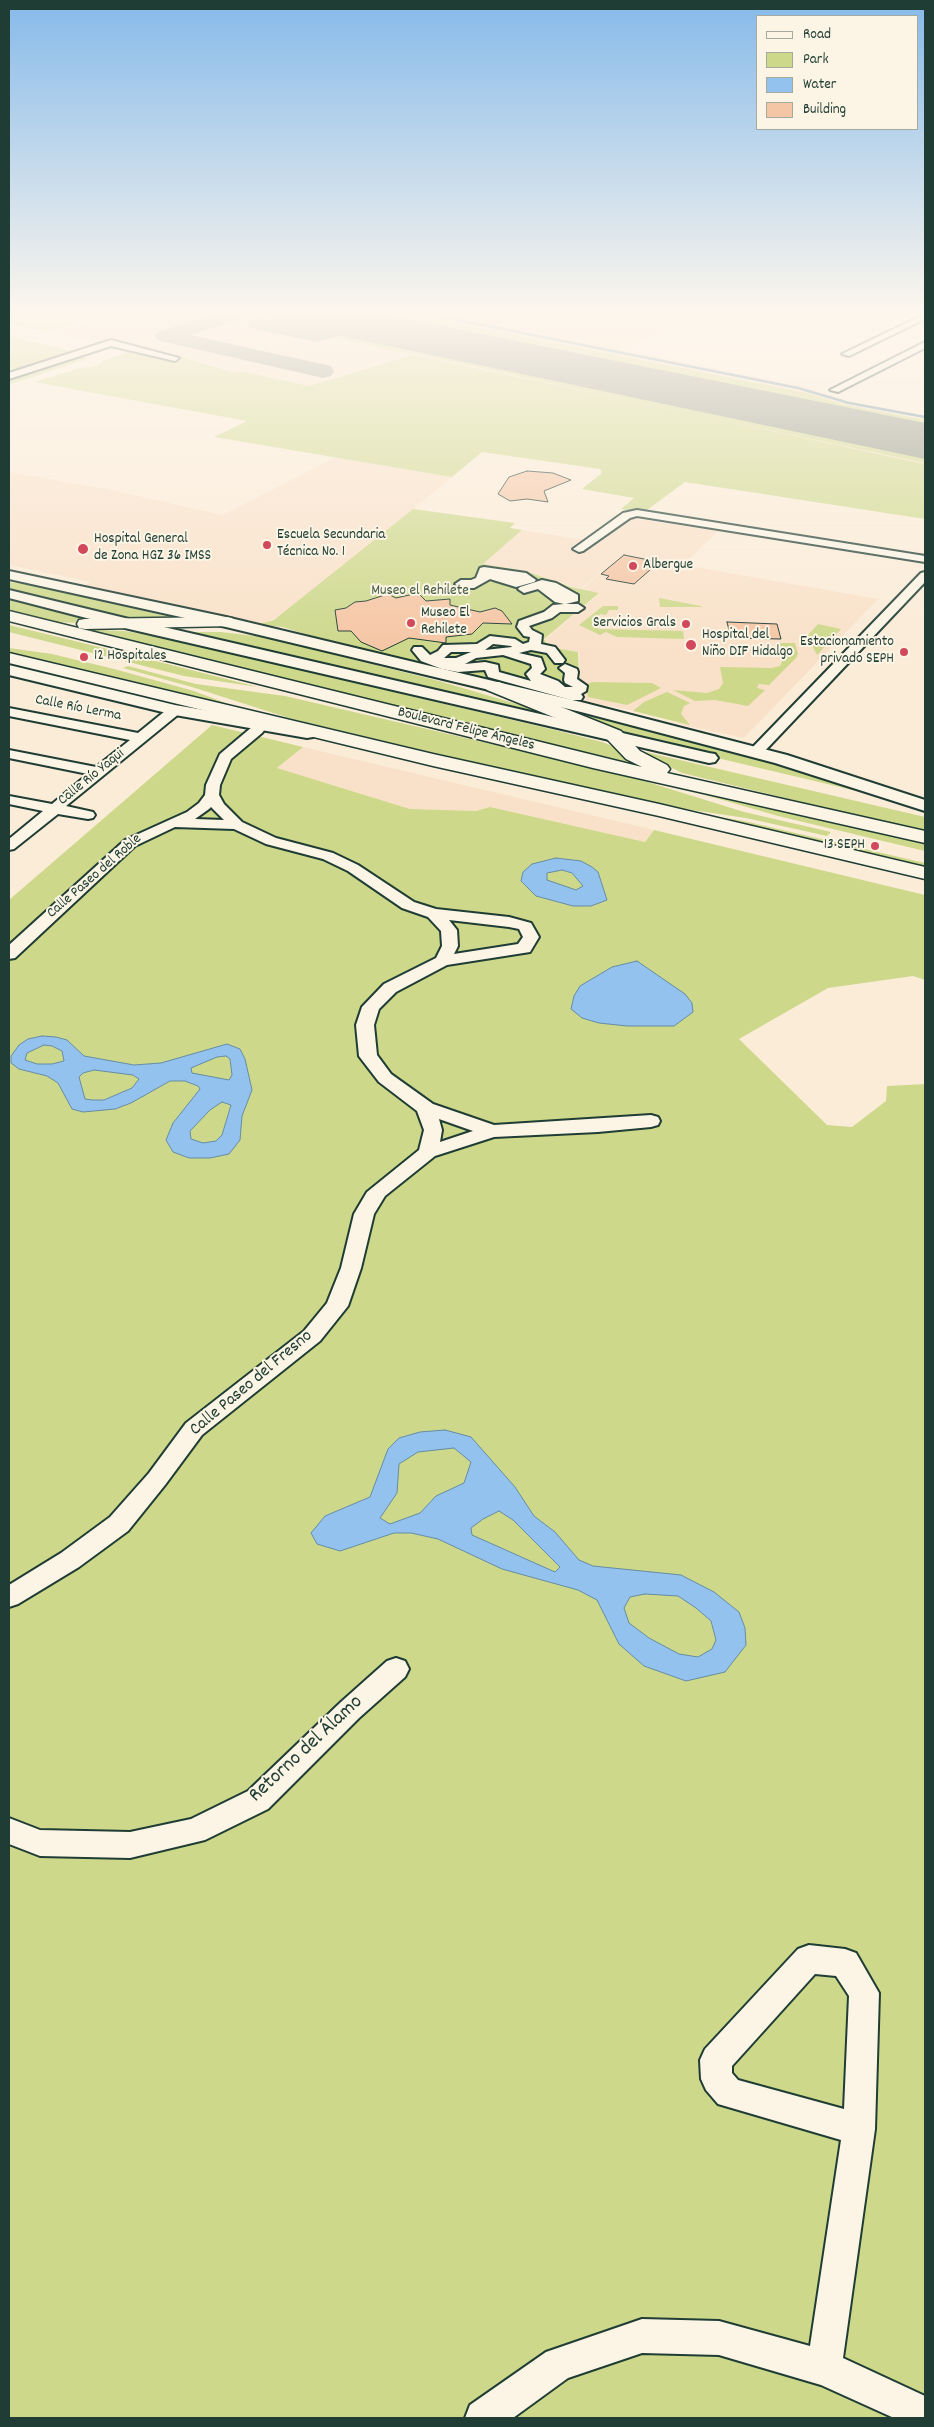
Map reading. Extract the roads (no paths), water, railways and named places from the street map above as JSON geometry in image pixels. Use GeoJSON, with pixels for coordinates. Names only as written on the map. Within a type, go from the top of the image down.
{"type":"FeatureCollection","features":[{"type":"Feature","properties":{"kind":"highway"},"geometry":{"type":"LineString","coordinates":[[9,612],[57,622],[129,624],[226,622]]}},
{"type":"Feature","properties":{"kind":"highway","name":"Boulevard Felipe Ángeles"},"geometry":{"type":"LineString","coordinates":[[9,616],[593,762],[764,799],[925,837]]}},
{"type":"Feature","properties":{"kind":"highway","name":"Boulevard Felipe Ángeles"},"geometry":{"type":"LineString","coordinates":[[9,658],[256,721],[331,736],[925,873]]}},
{"type":"Feature","properties":{"kind":"highway"},"geometry":{"type":"LineString","coordinates":[[493,686],[614,735],[634,755],[654,767],[676,776],[744,792],[764,799]]}},
{"type":"Feature","properties":{"kind":"main road"},"geometry":{"type":"LineString","coordinates":[[9,574],[226,622],[493,686],[925,808]]}},
{"type":"Feature","properties":{"kind":"main road"},"geometry":{"type":"LineString","coordinates":[[9,594],[129,624],[726,762]]}},
{"type":"Feature","properties":{"kind":"main road","name":"Boulevard Felipe Ángeles"},"geometry":{"type":"LineString","coordinates":[[9,670],[175,710],[256,721]]}},
{"type":"Feature","properties":{"kind":"street"},"geometry":{"type":"LineString","coordinates":[[579,549],[625,517],[925,559]]}},
{"type":"Feature","properties":{"kind":"street"},"geometry":{"type":"LineString","coordinates":[[822,546],[925,566]]}},
{"type":"Feature","properties":{"kind":"street"},"geometry":{"type":"LineString","coordinates":[[461,584],[474,584],[479,576],[493,575],[530,586],[552,585],[576,603],[557,608],[548,614],[523,624],[522,627],[528,633],[536,635],[492,668],[493,674],[576,697]]}},
{"type":"Feature","properties":{"kind":"street"},"geometry":{"type":"LineString","coordinates":[[750,760],[925,575]]}},
{"type":"Feature","properties":{"kind":"street"},"geometry":{"type":"LineString","coordinates":[[507,637],[499,638],[487,634],[516,630],[519,635],[511,654]]}},
{"type":"Feature","properties":{"kind":"street"},"geometry":{"type":"LineString","coordinates":[[418,650],[425,658],[458,668],[511,654],[538,661],[539,669],[532,674],[533,676],[553,684],[562,692],[579,691],[580,686],[570,680],[572,672],[562,664],[551,650],[511,654],[467,657],[435,657],[443,654],[447,648],[480,648],[490,640],[515,643],[511,654]]}},
{"type":"Feature","properties":{"kind":"street","name":"Calle Río Yaqui"},"geometry":{"type":"LineString","coordinates":[[9,846],[175,710]]}},
{"type":"Feature","properties":{"kind":"street","name":"Calle Río Lerma"},"geometry":{"type":"LineString","coordinates":[[9,712],[140,738]]}},
{"type":"Feature","properties":{"kind":"street"},"geometry":{"type":"LineString","coordinates":[[256,721],[233,749],[216,776],[212,795],[218,806],[237,825],[271,841],[328,856],[353,868],[408,905],[434,914],[509,922],[525,926],[531,937],[524,948],[443,961],[390,988],[371,1007],[365,1025],[368,1056],[385,1078],[426,1108],[492,1131],[598,1126],[651,1121]]}},
{"type":"Feature","properties":{"kind":"street"},"geometry":{"type":"LineString","coordinates":[[9,754],[99,772]]}},
{"type":"Feature","properties":{"kind":"street","name":"Calle Paseo del Roble"},"geometry":{"type":"LineString","coordinates":[[9,954],[130,843],[148,833],[192,815],[204,806],[212,795]]}},
{"type":"Feature","properties":{"kind":"street"},"geometry":{"type":"LineString","coordinates":[[9,800],[88,816]]}},
{"type":"Feature","properties":{"kind":"street"},"geometry":{"type":"LineString","coordinates":[[177,822],[237,825]]}},
{"type":"Feature","properties":{"kind":"street"},"geometry":{"type":"LineString","coordinates":[[434,914],[449,930],[450,946],[443,961]]}},
{"type":"Feature","properties":{"kind":"street"},"geometry":{"type":"LineString","coordinates":[[426,1108],[433,1130],[428,1152]]}},
{"type":"Feature","properties":{"kind":"street","name":"Calle Paseo del Fresno"},"geometry":{"type":"LineString","coordinates":[[9,1597],[70,1560],[118,1524],[157,1479],[194,1429],[312,1336],[337,1306],[350,1268],[364,1214],[377,1192],[428,1152],[492,1131]]}},
{"type":"Feature","properties":{"kind":"street","name":"Retorno del Álamo"},"geometry":{"type":"LineString","coordinates":[[9,1831],[40,1843],[130,1845],[195,1831],[258,1800],[350,1710],[396,1669]]}},
{"type":"Feature","properties":{"kind":"street"},"geometry":{"type":"LineString","coordinates":[[824,2368],[859,2129],[864,1993],[845,1963],[809,1959],[716,2060],[718,2079],[729,2093],[859,2129]]}},
{"type":"Feature","properties":{"kind":"street"},"geometry":{"type":"LineString","coordinates":[[483,2418],[558,2364],[642,2336],[720,2338],[824,2368],[925,2414]]}},
{"type":"Feature","properties":{"kind":"water"},"geometry":{"type":"Polygon","coordinates":[[[556,858],[581,861],[598,872],[607,900],[591,906],[573,906],[536,896],[521,881],[523,872],[532,864],[556,858]],[[562,870],[547,873],[547,880],[576,890],[583,886],[572,873],[562,870]]]}},
{"type":"Feature","properties":{"kind":"water"},"geometry":{"type":"Polygon","coordinates":[[[637,961],[685,994],[692,1003],[693,1012],[674,1026],[627,1026],[599,1023],[582,1018],[571,1009],[574,996],[580,986],[612,967],[637,961]]]}},
{"type":"Feature","properties":{"kind":"water"},"geometry":{"type":"Polygon","coordinates":[[[42,1036],[56,1037],[67,1040],[84,1056],[134,1065],[161,1063],[227,1044],[240,1049],[245,1059],[252,1090],[242,1116],[240,1140],[229,1154],[210,1158],[189,1158],[173,1152],[166,1140],[173,1123],[200,1089],[198,1086],[185,1081],[170,1081],[131,1103],[115,1109],[83,1112],[72,1109],[58,1083],[47,1076],[19,1069],[11,1063],[11,1056],[19,1045],[28,1039],[42,1036]],[[44,1045],[27,1053],[25,1060],[37,1064],[52,1064],[64,1061],[62,1051],[52,1046],[44,1045]],[[226,1056],[217,1057],[191,1068],[192,1073],[229,1080],[232,1075],[230,1059],[226,1056]],[[94,1070],[83,1073],[79,1077],[85,1099],[92,1100],[104,1100],[132,1088],[139,1079],[133,1075],[94,1070]],[[222,1102],[210,1110],[190,1131],[191,1139],[203,1143],[216,1141],[222,1135],[231,1105],[222,1102]]]}},
{"type":"Feature","properties":{"kind":"water"},"geometry":{"type":"Polygon","coordinates":[[[445,1430],[471,1437],[515,1487],[534,1516],[555,1532],[579,1560],[593,1566],[681,1575],[714,1592],[739,1612],[745,1628],[746,1645],[725,1672],[686,1681],[644,1666],[619,1644],[597,1600],[578,1590],[502,1569],[438,1539],[411,1533],[394,1533],[340,1551],[317,1544],[311,1533],[325,1516],[370,1497],[388,1449],[399,1438],[420,1432],[445,1430]],[[454,1448],[418,1452],[399,1464],[397,1493],[380,1518],[390,1524],[420,1513],[436,1496],[464,1483],[471,1462],[454,1448]],[[499,1511],[471,1528],[472,1535],[555,1572],[560,1567],[513,1520],[499,1511]],[[645,1594],[630,1597],[624,1608],[629,1623],[649,1638],[679,1654],[698,1657],[712,1649],[716,1640],[711,1621],[678,1596],[645,1594]]]}},
{"type":"Feature","properties":{"kind":"place","name":"Escuela Secundaria Técnica No. 1"},"geometry":{"type":"Point","coordinates":[267,545]}},
{"type":"Feature","properties":{"kind":"place","name":"Hospital General de Zona HGZ 36 IMSS"},"geometry":{"type":"Point","coordinates":[83,549]}},
{"type":"Feature","properties":{"kind":"place","name":"Albergue"},"geometry":{"type":"Point","coordinates":[633,566]}},
{"type":"Feature","properties":{"kind":"place","name":"Museo El Rehilete"},"geometry":{"type":"Point","coordinates":[411,623]}},
{"type":"Feature","properties":{"kind":"place","name":"Servicios Grals"},"geometry":{"type":"Point","coordinates":[686,624]}},
{"type":"Feature","properties":{"kind":"place","name":"Hospital del Niño DIF Hidalgo"},"geometry":{"type":"Point","coordinates":[691,645]}},
{"type":"Feature","properties":{"kind":"place","name":"Estacionamiento privado SEPH"},"geometry":{"type":"Point","coordinates":[904,652]}},
{"type":"Feature","properties":{"kind":"place","name":"12 Hospitales"},"geometry":{"type":"Point","coordinates":[84,657]}},
{"type":"Feature","properties":{"kind":"place","name":"13 SEPH"},"geometry":{"type":"Point","coordinates":[875,846]}},
{"type":"Feature","properties":{"kind":"park label","name":"Museo el Rehilete"},"geometry":{"type":"Point","coordinates":[420,592]}}]}
